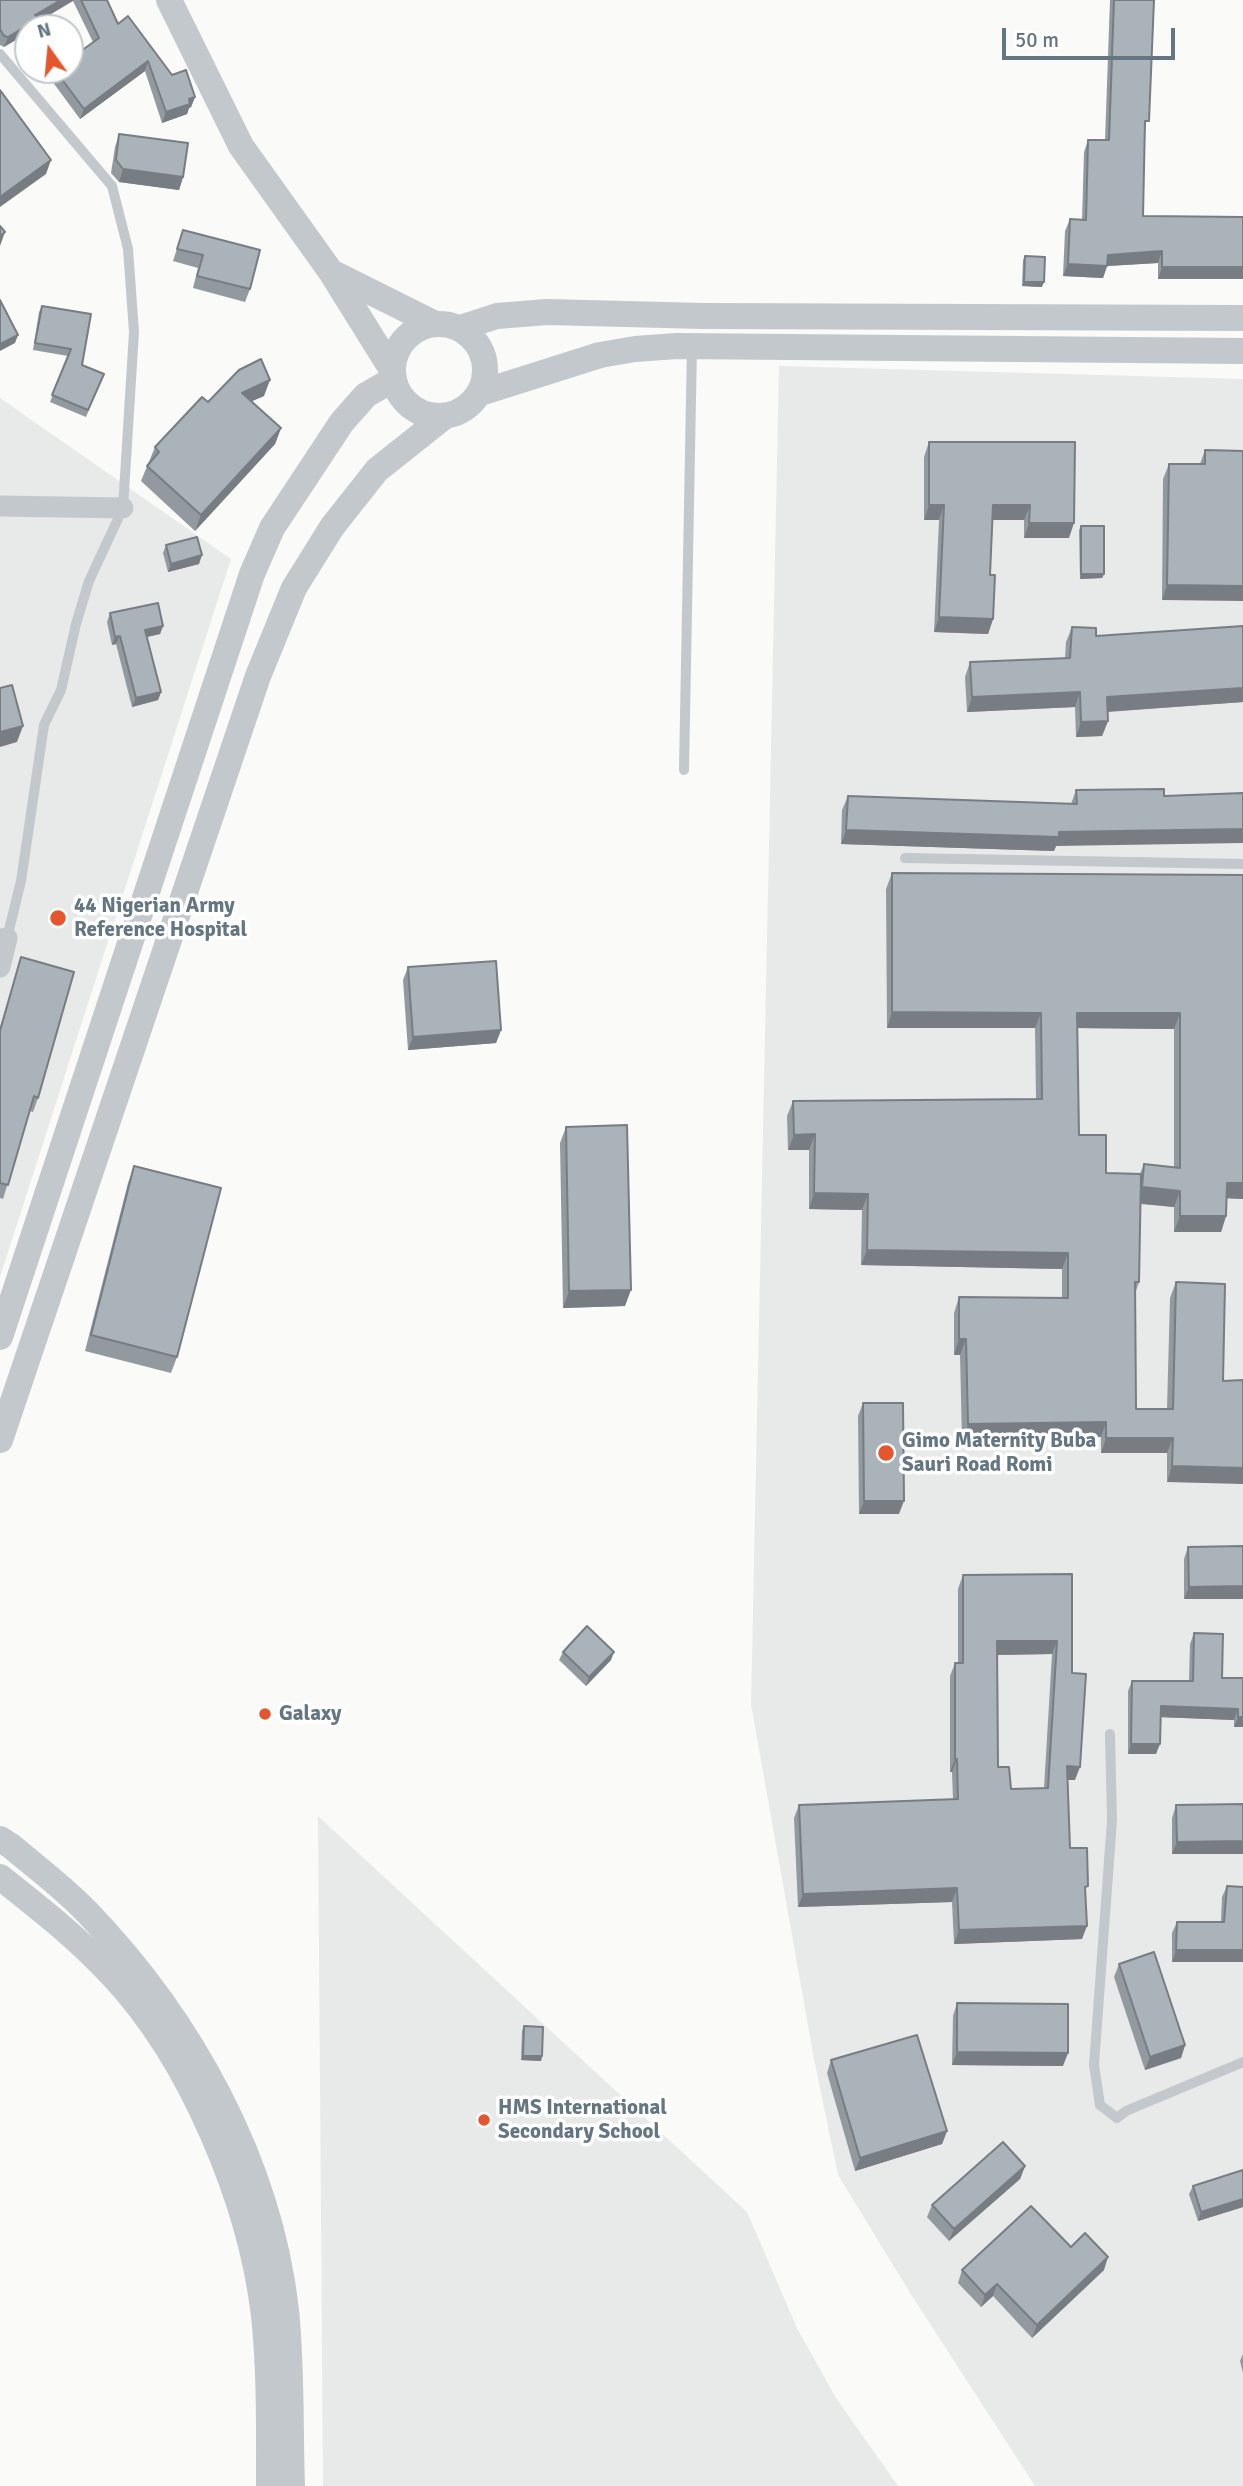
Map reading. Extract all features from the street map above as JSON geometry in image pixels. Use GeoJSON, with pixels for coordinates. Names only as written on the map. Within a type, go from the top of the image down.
{"type":"FeatureCollection","features":[{"type":"Feature","properties":{"kind":"street"},"geometry":{"type":"LineString","coordinates":[[169,0],[242,146],[331,272],[393,375],[400,396],[413,408],[430,415],[445,416]]}},
{"type":"Feature","properties":{"kind":"street"},"geometry":{"type":"LineString","coordinates":[[331,272],[470,335],[480,348],[485,363],[485,378],[480,393]]}},
{"type":"Feature","properties":{"kind":"street"},"geometry":{"type":"LineString","coordinates":[[0,1337],[252,574],[272,528],[342,422],[366,394],[393,375],[396,353],[405,339],[418,329],[497,316],[547,312],[703,316],[1243,318]]}},
{"type":"Feature","properties":{"kind":"street"},"geometry":{"type":"LineString","coordinates":[[0,1440],[258,676],[294,589],[332,527],[377,470],[445,416],[464,408],[480,393],[600,355],[635,349],[692,346],[1243,351]]}},
{"type":"Feature","properties":{"kind":"street"},"geometry":{"type":"LineString","coordinates":[[0,506],[123,508]]}},
{"type":"Feature","properties":{"kind":"street"},"geometry":{"type":"LineString","coordinates":[[0,967],[4,939]]}},
{"type":"Feature","properties":{"kind":"street"},"geometry":{"type":"LineString","coordinates":[[0,1839],[86,1911],[131,1962],[174,2017],[208,2075],[237,2135],[260,2193],[275,2251],[286,2311],[292,2486]]}},
{"type":"Feature","properties":{"kind":"street"},"geometry":{"type":"LineString","coordinates":[[0,1877],[59,1923],[113,1976],[155,2030],[188,2085],[217,2144],[238,2200],[253,2256],[264,2315],[269,2486]]}},
{"type":"Feature","properties":{"kind":"lane"},"geometry":{"type":"LineString","coordinates":[[0,54],[112,186],[128,249],[134,332],[123,508],[89,581],[61,690],[44,725],[20,881],[4,939]]}},
{"type":"Feature","properties":{"kind":"lane"},"geometry":{"type":"LineString","coordinates":[[684,770],[692,346]]}},
{"type":"Feature","properties":{"kind":"lane"},"geometry":{"type":"LineString","coordinates":[[905,858],[1243,864]]}},
{"type":"Feature","properties":{"kind":"lane"},"geometry":{"type":"LineString","coordinates":[[1110,1734],[1112,1820],[1094,2065],[1100,2105],[1117,2118],[1126,2111],[1243,2062]]}},
{"type":"Feature","properties":{"kind":"shaded area"},"geometry":{"type":"Polygon","coordinates":[[[779,366],[1243,379],[1243,2486],[1035,2486],[912,2296],[838,2175],[814,2059],[751,1704],[779,366]]]}},
{"type":"Feature","properties":{"kind":"shaded area","name":"44 Nigerian Army Reference Hospital"},"geometry":{"type":"Polygon","coordinates":[[[0,398],[231,559],[0,1277],[0,398]]]}},
{"type":"Feature","properties":{"kind":"shaded area","name":"HMS International Secondary School"},"geometry":{"type":"Polygon","coordinates":[[[318,1816],[747,2212],[797,2328],[836,2398],[898,2486],[323,2486],[318,1816]]]}},
{"type":"Feature","properties":{"kind":"building"},"geometry":{"type":"Polygon","coordinates":[[[0,0],[61,0],[37,14],[14,14],[14,33],[8,37],[4,36],[0,29],[0,0]]]}},
{"type":"Feature","properties":{"kind":"building"},"geometry":{"type":"Polygon","coordinates":[[[81,0],[107,0],[118,24],[128,16],[172,75],[186,70],[195,97],[189,99],[190,104],[166,112],[148,61],[84,109],[65,84],[84,84],[84,49],[99,38],[81,0]]]}},
{"type":"Feature","properties":{"kind":"building"},"geometry":{"type":"Polygon","coordinates":[[[1114,0],[1154,0],[1149,121],[1145,121],[1143,216],[1243,217],[1243,267],[1162,267],[1162,251],[1108,255],[1107,266],[1068,264],[1070,219],[1086,220],[1088,140],[1109,140],[1114,0]]]}},
{"type":"Feature","properties":{"kind":"building"},"geometry":{"type":"Polygon","coordinates":[[[0,90],[51,160],[0,197],[0,90]]]}},
{"type":"Feature","properties":{"kind":"building"},"geometry":{"type":"Polygon","coordinates":[[[119,134],[188,143],[183,177],[123,169],[116,160],[119,134]]]}},
{"type":"Feature","properties":{"kind":"building"},"geometry":{"type":"Polygon","coordinates":[[[183,230],[260,250],[250,289],[197,276],[203,255],[177,249],[183,230]]]}},
{"type":"Feature","properties":{"kind":"building"},"geometry":{"type":"Polygon","coordinates":[[[1025,256],[1045,257],[1044,282],[1024,282],[1025,256]]]}},
{"type":"Feature","properties":{"kind":"building"},"geometry":{"type":"Polygon","coordinates":[[[0,300],[18,335],[0,344],[0,300]]]}},
{"type":"Feature","properties":{"kind":"building"},"geometry":{"type":"Polygon","coordinates":[[[42,306],[91,314],[82,365],[104,374],[88,410],[52,395],[71,349],[35,343],[42,306]]]}},
{"type":"Feature","properties":{"kind":"building"},"geometry":{"type":"Polygon","coordinates":[[[261,359],[270,380],[242,393],[281,428],[201,515],[147,466],[159,452],[155,447],[202,397],[208,402],[239,370],[261,359]]]}},
{"type":"Feature","properties":{"kind":"building"},"geometry":{"type":"Polygon","coordinates":[[[929,442],[1075,442],[1074,523],[1029,523],[1030,505],[993,505],[990,575],[995,575],[993,619],[939,617],[944,505],[929,505],[929,442]]]}},
{"type":"Feature","properties":{"kind":"building"},"geometry":{"type":"Polygon","coordinates":[[[1205,450],[1243,451],[1243,586],[1167,585],[1169,464],[1205,464],[1205,450]]]}},
{"type":"Feature","properties":{"kind":"building"},"geometry":{"type":"Polygon","coordinates":[[[1081,526],[1104,526],[1104,574],[1081,574],[1081,526]]]}},
{"type":"Feature","properties":{"kind":"building"},"geometry":{"type":"Polygon","coordinates":[[[197,537],[202,555],[171,564],[166,545],[197,537]]]}},
{"type":"Feature","properties":{"kind":"building"},"geometry":{"type":"Polygon","coordinates":[[[158,603],[163,626],[145,630],[161,692],[136,698],[120,636],[115,637],[110,613],[158,603]]]}},
{"type":"Feature","properties":{"kind":"building"},"geometry":{"type":"Polygon","coordinates":[[[1243,626],[1243,688],[1107,697],[1108,721],[1081,722],[1080,692],[972,697],[970,662],[1070,658],[1072,627],[1096,628],[1096,636],[1243,626]]]}},
{"type":"Feature","properties":{"kind":"building"},"geometry":{"type":"Polygon","coordinates":[[[12,685],[23,726],[0,732],[0,688],[12,685]]]}},
{"type":"Feature","properties":{"kind":"building"},"geometry":{"type":"Polygon","coordinates":[[[1164,789],[1164,796],[1243,793],[1243,829],[1059,832],[1059,837],[846,830],[848,796],[1077,804],[1076,790],[1164,789]]]}},
{"type":"Feature","properties":{"kind":"building"},"geometry":{"type":"Polygon","coordinates":[[[892,873],[1243,875],[1243,1183],[1227,1183],[1226,1216],[1180,1216],[1180,1191],[1142,1187],[1144,1164],[1180,1168],[1180,1013],[1077,1013],[1079,1135],[1106,1135],[1106,1173],[1141,1174],[1139,1282],[1135,1282],[1136,1409],[1173,1409],[1176,1282],[1225,1284],[1223,1381],[1243,1380],[1243,1468],[1172,1466],[1173,1438],[1106,1438],[1106,1422],[968,1424],[966,1339],[959,1339],[959,1297],[1068,1298],[1068,1253],[867,1250],[868,1194],[814,1193],[815,1134],[794,1135],[793,1101],[1042,1099],[1041,1013],[892,1012],[892,873]]]}},
{"type":"Feature","properties":{"kind":"building"},"geometry":{"type":"Polygon","coordinates":[[[21,957],[74,972],[38,1098],[34,1096],[8,1185],[0,1183],[0,1031],[21,957]]]}},
{"type":"Feature","properties":{"kind":"building"},"geometry":{"type":"Polygon","coordinates":[[[496,961],[501,1030],[413,1037],[408,967],[496,961]]]}},
{"type":"Feature","properties":{"kind":"building"},"geometry":{"type":"Polygon","coordinates":[[[627,1125],[631,1290],[569,1291],[566,1127],[627,1125]]]}},
{"type":"Feature","properties":{"kind":"building"},"geometry":{"type":"Polygon","coordinates":[[[134,1166],[221,1188],[177,1357],[91,1335],[134,1166]]]}},
{"type":"Feature","properties":{"kind":"building"},"geometry":{"type":"Polygon","coordinates":[[[863,1403],[903,1403],[904,1501],[864,1501],[863,1403]]]}},
{"type":"Feature","properties":{"kind":"building"},"geometry":{"type":"Polygon","coordinates":[[[1243,1546],[1243,1586],[1189,1587],[1188,1547],[1243,1546]]]}},
{"type":"Feature","properties":{"kind":"building"},"geometry":{"type":"Polygon","coordinates":[[[1072,1574],[1072,1673],[1086,1674],[1080,1767],[1067,1766],[1070,1848],[1087,1848],[1087,1926],[959,1930],[957,1888],[803,1894],[799,1805],[958,1799],[955,1759],[955,1663],[963,1663],[963,1575],[1072,1574]],[[997,1641],[998,1767],[1009,1767],[1011,1789],[1048,1788],[1057,1641],[997,1641]]]}},
{"type":"Feature","properties":{"kind":"building"},"geometry":{"type":"Polygon","coordinates":[[[587,1626],[614,1652],[589,1677],[563,1652],[587,1626]]]}},
{"type":"Feature","properties":{"kind":"building"},"geometry":{"type":"Polygon","coordinates":[[[1194,1633],[1223,1634],[1222,1678],[1243,1678],[1243,1717],[1238,1717],[1238,1709],[1161,1706],[1160,1744],[1131,1744],[1132,1681],[1193,1681],[1194,1633]]]}},
{"type":"Feature","properties":{"kind":"building"},"geometry":{"type":"Polygon","coordinates":[[[1243,1804],[1243,1841],[1177,1842],[1176,1805],[1243,1804]]]}},
{"type":"Feature","properties":{"kind":"building"},"geometry":{"type":"Polygon","coordinates":[[[1227,1886],[1243,1887],[1243,1950],[1176,1950],[1177,1922],[1224,1922],[1227,1886]]]}},
{"type":"Feature","properties":{"kind":"building"},"geometry":{"type":"Polygon","coordinates":[[[1154,1952],[1185,2045],[1150,2057],[1119,1964],[1154,1952]]]}},
{"type":"Feature","properties":{"kind":"building"},"geometry":{"type":"Polygon","coordinates":[[[957,2003],[1068,2004],[1068,2053],[957,2052],[957,2003]]]}},
{"type":"Feature","properties":{"kind":"building"},"geometry":{"type":"Polygon","coordinates":[[[524,2026],[543,2027],[542,2056],[523,2056],[524,2026]]]}},
{"type":"Feature","properties":{"kind":"building"},"geometry":{"type":"Polygon","coordinates":[[[917,2035],[947,2131],[860,2158],[831,2060],[917,2035]]]}},
{"type":"Feature","properties":{"kind":"building"},"geometry":{"type":"Polygon","coordinates":[[[1003,2142],[1025,2166],[954,2229],[932,2205],[1003,2142]]]}},
{"type":"Feature","properties":{"kind":"building"},"geometry":{"type":"Polygon","coordinates":[[[1243,2170],[1243,2199],[1201,2212],[1193,2186],[1243,2170]]]}},
{"type":"Feature","properties":{"kind":"building"},"geometry":{"type":"Polygon","coordinates":[[[1031,2206],[1071,2247],[1085,2233],[1108,2257],[1037,2325],[997,2284],[985,2295],[962,2270],[1031,2206]]]}},
{"type":"Feature","properties":{"kind":"place","name":"44 Nigerian Army Reference Hospital"},"geometry":{"type":"Point","coordinates":[58,918]}},
{"type":"Feature","properties":{"kind":"place","name":"Gimo Maternity Buba Sauri Road Romi"},"geometry":{"type":"Point","coordinates":[886,1453]}},
{"type":"Feature","properties":{"kind":"place","name":"Galaxy"},"geometry":{"type":"Point","coordinates":[265,1714]}},
{"type":"Feature","properties":{"kind":"place","name":"HMS International Secondary School"},"geometry":{"type":"Point","coordinates":[484,2120]}}]}
